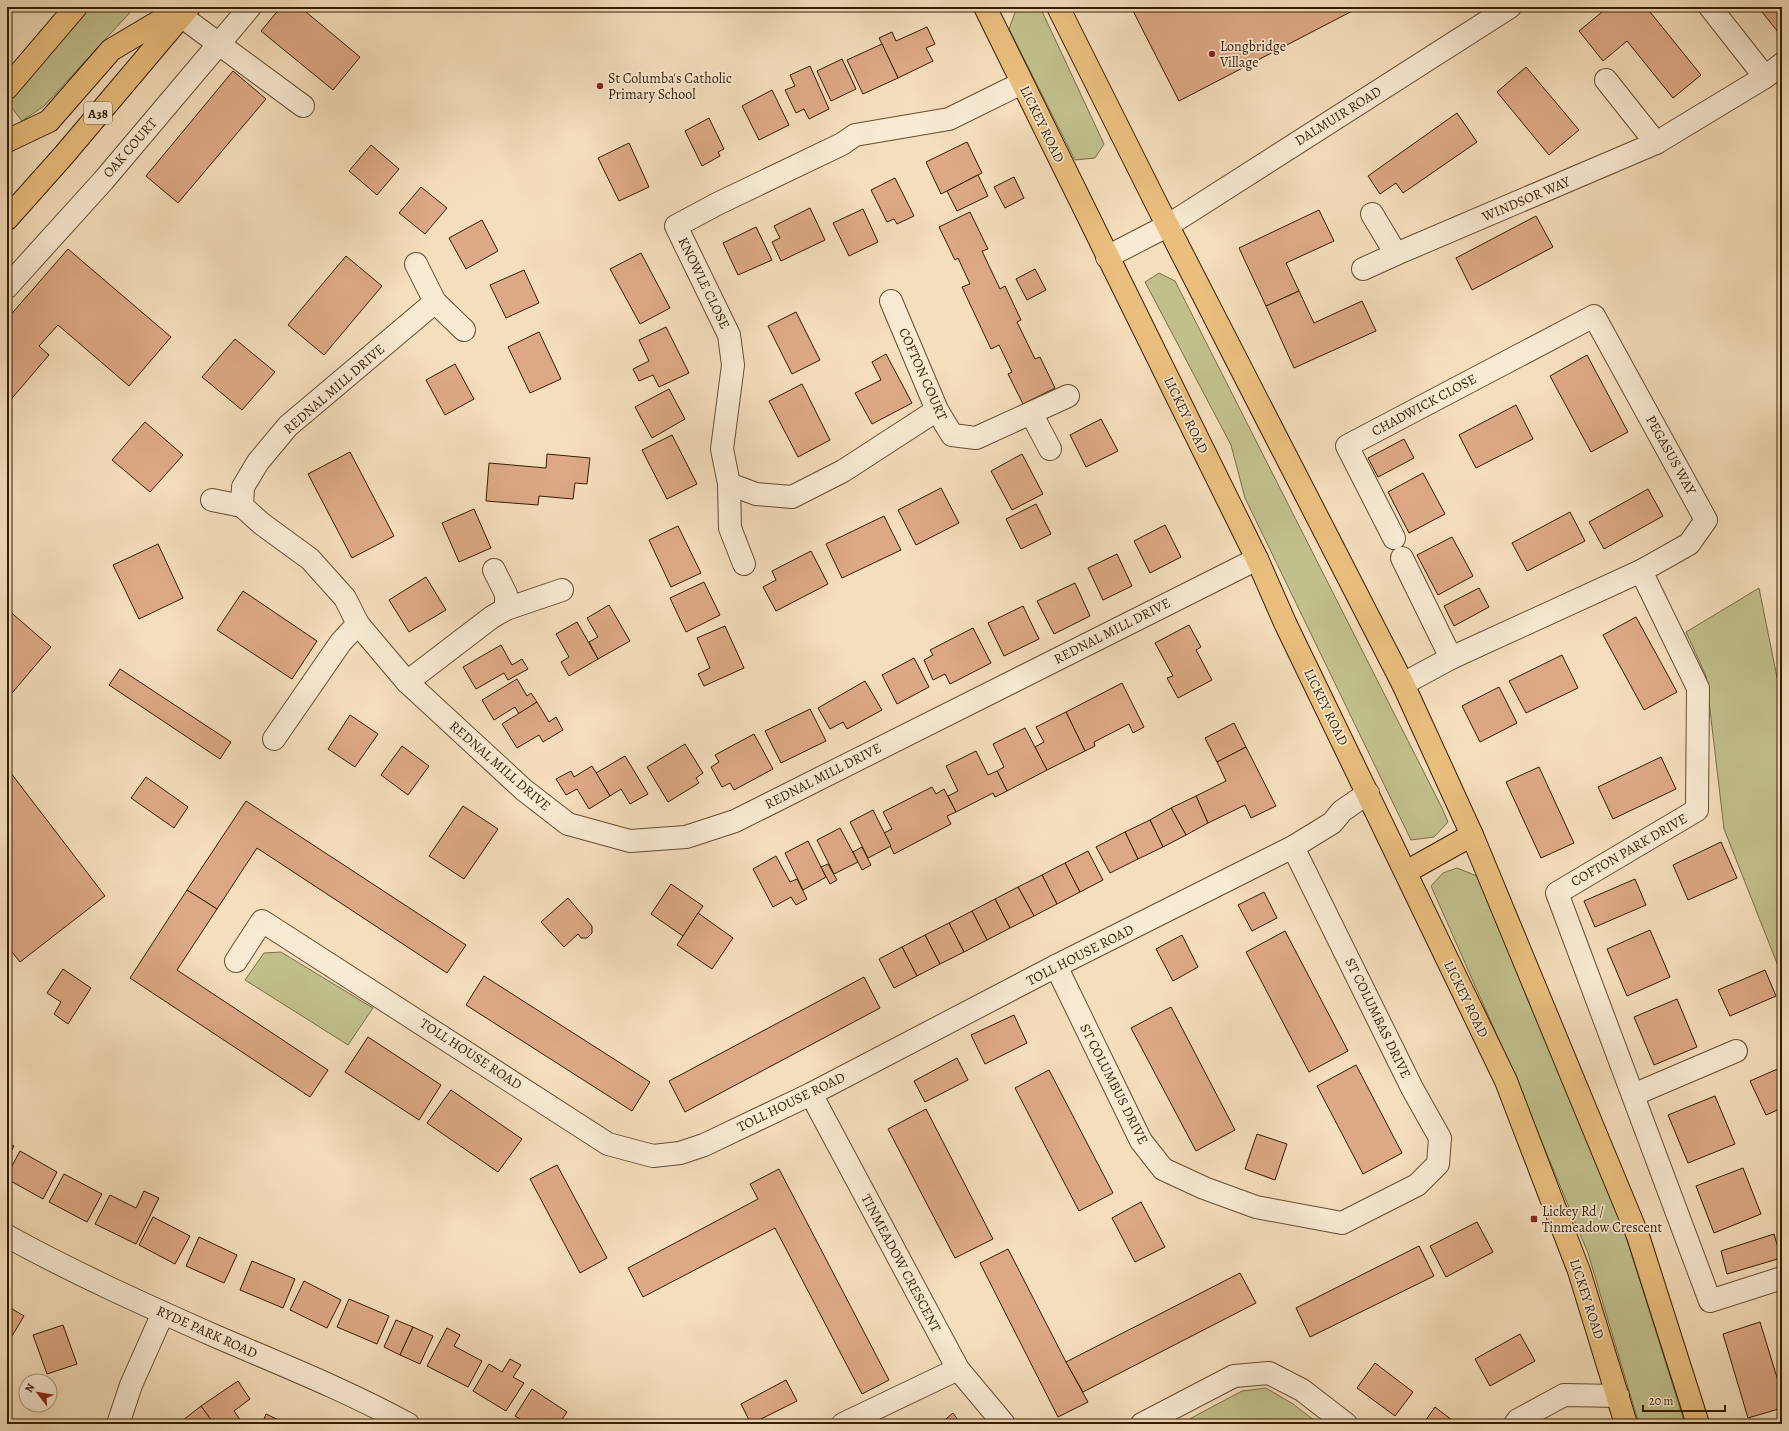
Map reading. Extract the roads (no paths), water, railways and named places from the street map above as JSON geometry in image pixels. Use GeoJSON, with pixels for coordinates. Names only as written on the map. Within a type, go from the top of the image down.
{"type":"FeatureCollection","features":[{"type":"Feature","properties":{"kind":"main road"},"geometry":{"type":"LineString","coordinates":[[7,88],[76,7]]}},
{"type":"Feature","properties":{"kind":"main road","name":"LICKEY ROAD"},"geometry":{"type":"LineString","coordinates":[[985,7],[1257,559],[1286,625],[1506,1081],[1579,1271],[1626,1424]]}},
{"type":"Feature","properties":{"kind":"main road"},"geometry":{"type":"LineString","coordinates":[[1058,7],[1167,226],[1403,684],[1472,835],[1638,1236],[1698,1424]]}},
{"type":"Feature","properties":{"kind":"main road"},"geometry":{"type":"LineString","coordinates":[[7,141],[49,121],[110,50],[184,10]]}},
{"type":"Feature","properties":{"kind":"main road","name":"A38"},"geometry":{"type":"LineString","coordinates":[[7,219],[64,155],[184,10]]}},
{"type":"Feature","properties":{"kind":"main road"},"geometry":{"type":"LineString","coordinates":[[1406,872],[1472,835]]}},
{"type":"Feature","properties":{"kind":"street","name":"OAK COURT"},"geometry":{"type":"LineString","coordinates":[[7,287],[103,181],[250,7]]}},
{"type":"Feature","properties":{"kind":"street","name":"DALMUIR ROAD"},"geometry":{"type":"LineString","coordinates":[[1107,257],[1167,226],[1510,7]]}},
{"type":"Feature","properties":{"kind":"street"},"geometry":{"type":"LineString","coordinates":[[1710,7],[1765,77]]}},
{"type":"Feature","properties":{"kind":"street"},"geometry":{"type":"LineString","coordinates":[[184,10],[220,43],[303,106]]}},
{"type":"Feature","properties":{"kind":"street","name":"WINDSOR WAY"},"geometry":{"type":"LineString","coordinates":[[1363,269],[1656,143],[1765,77],[1782,64]]}},
{"type":"Feature","properties":{"kind":"street"},"geometry":{"type":"LineString","coordinates":[[1606,80],[1656,143]]}},
{"type":"Feature","properties":{"kind":"street","name":"KNOWLE CLOSE"},"geometry":{"type":"LineString","coordinates":[[729,484],[722,449],[733,365],[729,335],[676,226],[716,204],[842,144],[855,135],[949,119],[1022,82]]}},
{"type":"Feature","properties":{"kind":"street"},"geometry":{"type":"LineString","coordinates":[[1372,214],[1396,254]]}},
{"type":"Feature","properties":{"kind":"street"},"geometry":{"type":"LineString","coordinates":[[416,264],[435,302],[464,330]]}},
{"type":"Feature","properties":{"kind":"street","name":"COFTON COURT"},"geometry":{"type":"LineString","coordinates":[[891,301],[937,410],[952,435],[976,438],[1068,396]]}},
{"type":"Feature","properties":{"kind":"street","name":"REDNAL MILL DRIVE"},"geometry":{"type":"LineString","coordinates":[[435,302],[288,426],[258,462],[243,486],[242,506],[262,524],[310,559],[345,598],[358,624],[406,682],[524,790],[568,824],[630,841],[686,837],[735,821],[1257,559]]}},
{"type":"Feature","properties":{"kind":"street","name":"CHADWICK CLOSE"},"geometry":{"type":"LineString","coordinates":[[1394,538],[1347,446],[1594,316]]}},
{"type":"Feature","properties":{"kind":"street","name":"PEGASUS WAY"},"geometry":{"type":"LineString","coordinates":[[1594,316],[1706,520],[1689,544],[1640,571]]}},
{"type":"Feature","properties":{"kind":"street"},"geometry":{"type":"LineString","coordinates":[[744,564],[730,528],[729,484],[756,494],[792,497],[843,471],[937,410]]}},
{"type":"Feature","properties":{"kind":"street"},"geometry":{"type":"LineString","coordinates":[[1031,413],[1050,449]]}},
{"type":"Feature","properties":{"kind":"street"},"geometry":{"type":"LineString","coordinates":[[212,500],[242,506]]}},
{"type":"Feature","properties":{"kind":"street"},"geometry":{"type":"LineString","coordinates":[[1402,558],[1451,658]]}},
{"type":"Feature","properties":{"kind":"street"},"geometry":{"type":"LineString","coordinates":[[494,570],[506,594],[506,609]]}},
{"type":"Feature","properties":{"kind":"street"},"geometry":{"type":"LineString","coordinates":[[1403,684],[1451,658],[1640,571]]}},
{"type":"Feature","properties":{"kind":"street","name":"COFTON PARK DRIVE"},"geometry":{"type":"LineString","coordinates":[[1640,571],[1698,688],[1697,810],[1557,893],[1710,1301],[1782,1278]]}},
{"type":"Feature","properties":{"kind":"street"},"geometry":{"type":"LineString","coordinates":[[406,682],[506,609],[562,590]]}},
{"type":"Feature","properties":{"kind":"street"},"geometry":{"type":"LineString","coordinates":[[274,739],[341,642],[358,624]]}},
{"type":"Feature","properties":{"kind":"street","name":"TOLL HOUSE ROAD"},"geometry":{"type":"LineString","coordinates":[[236,961],[262,921],[608,1144],[653,1156],[680,1153],[704,1145],[810,1094],[1056,966],[1293,847],[1332,823],[1342,811],[1368,793]]}},
{"type":"Feature","properties":{"kind":"street","name":"ST COLUMBAS DRIVE"},"geometry":{"type":"LineString","coordinates":[[1293,847],[1412,1088],[1440,1138],[1438,1164],[1417,1185]]}},
{"type":"Feature","properties":{"kind":"street","name":"ST COLUMBUS DRIVE"},"geometry":{"type":"LineString","coordinates":[[1056,966],[1141,1141],[1162,1169],[1204,1188],[1256,1207],[1342,1223],[1417,1185]]}},
{"type":"Feature","properties":{"kind":"street"},"geometry":{"type":"LineString","coordinates":[[1633,1095],[1736,1051]]}},
{"type":"Feature","properties":{"kind":"street","name":"TINMEADOW CRESCENT"},"geometry":{"type":"LineString","coordinates":[[810,1094],[958,1369],[1004,1424]]}},
{"type":"Feature","properties":{"kind":"street","name":"RYDE PARK ROAD"},"geometry":{"type":"LineString","coordinates":[[7,1236],[43,1256],[163,1313],[321,1381],[408,1424]]}},
{"type":"Feature","properties":{"kind":"street"},"geometry":{"type":"LineString","coordinates":[[118,1424],[132,1385],[163,1313]]}},
{"type":"Feature","properties":{"kind":"street"},"geometry":{"type":"LineString","coordinates":[[843,1424],[958,1369]]}},
{"type":"Feature","properties":{"kind":"street"},"geometry":{"type":"LineString","coordinates":[[1142,1424],[1234,1376],[1269,1372],[1302,1390],[1346,1424]]}},
{"type":"Feature","properties":{"kind":"street"},"geometry":{"type":"LineString","coordinates":[[1515,1424],[1518,1420],[1564,1395],[1618,1396]]}},
{"type":"Feature","properties":{"kind":"place","name":"Longbridge Village"},"geometry":{"type":"Point","coordinates":[1212,54]}},
{"type":"Feature","properties":{"kind":"place","name":"St Columba's Catholic Primary School"},"geometry":{"type":"Point","coordinates":[600,86]}},
{"type":"Feature","properties":{"kind":"place","name":"Lickey Rd / Tinmeadow Crescent"},"geometry":{"type":"Point","coordinates":[1534,1219]}}]}
